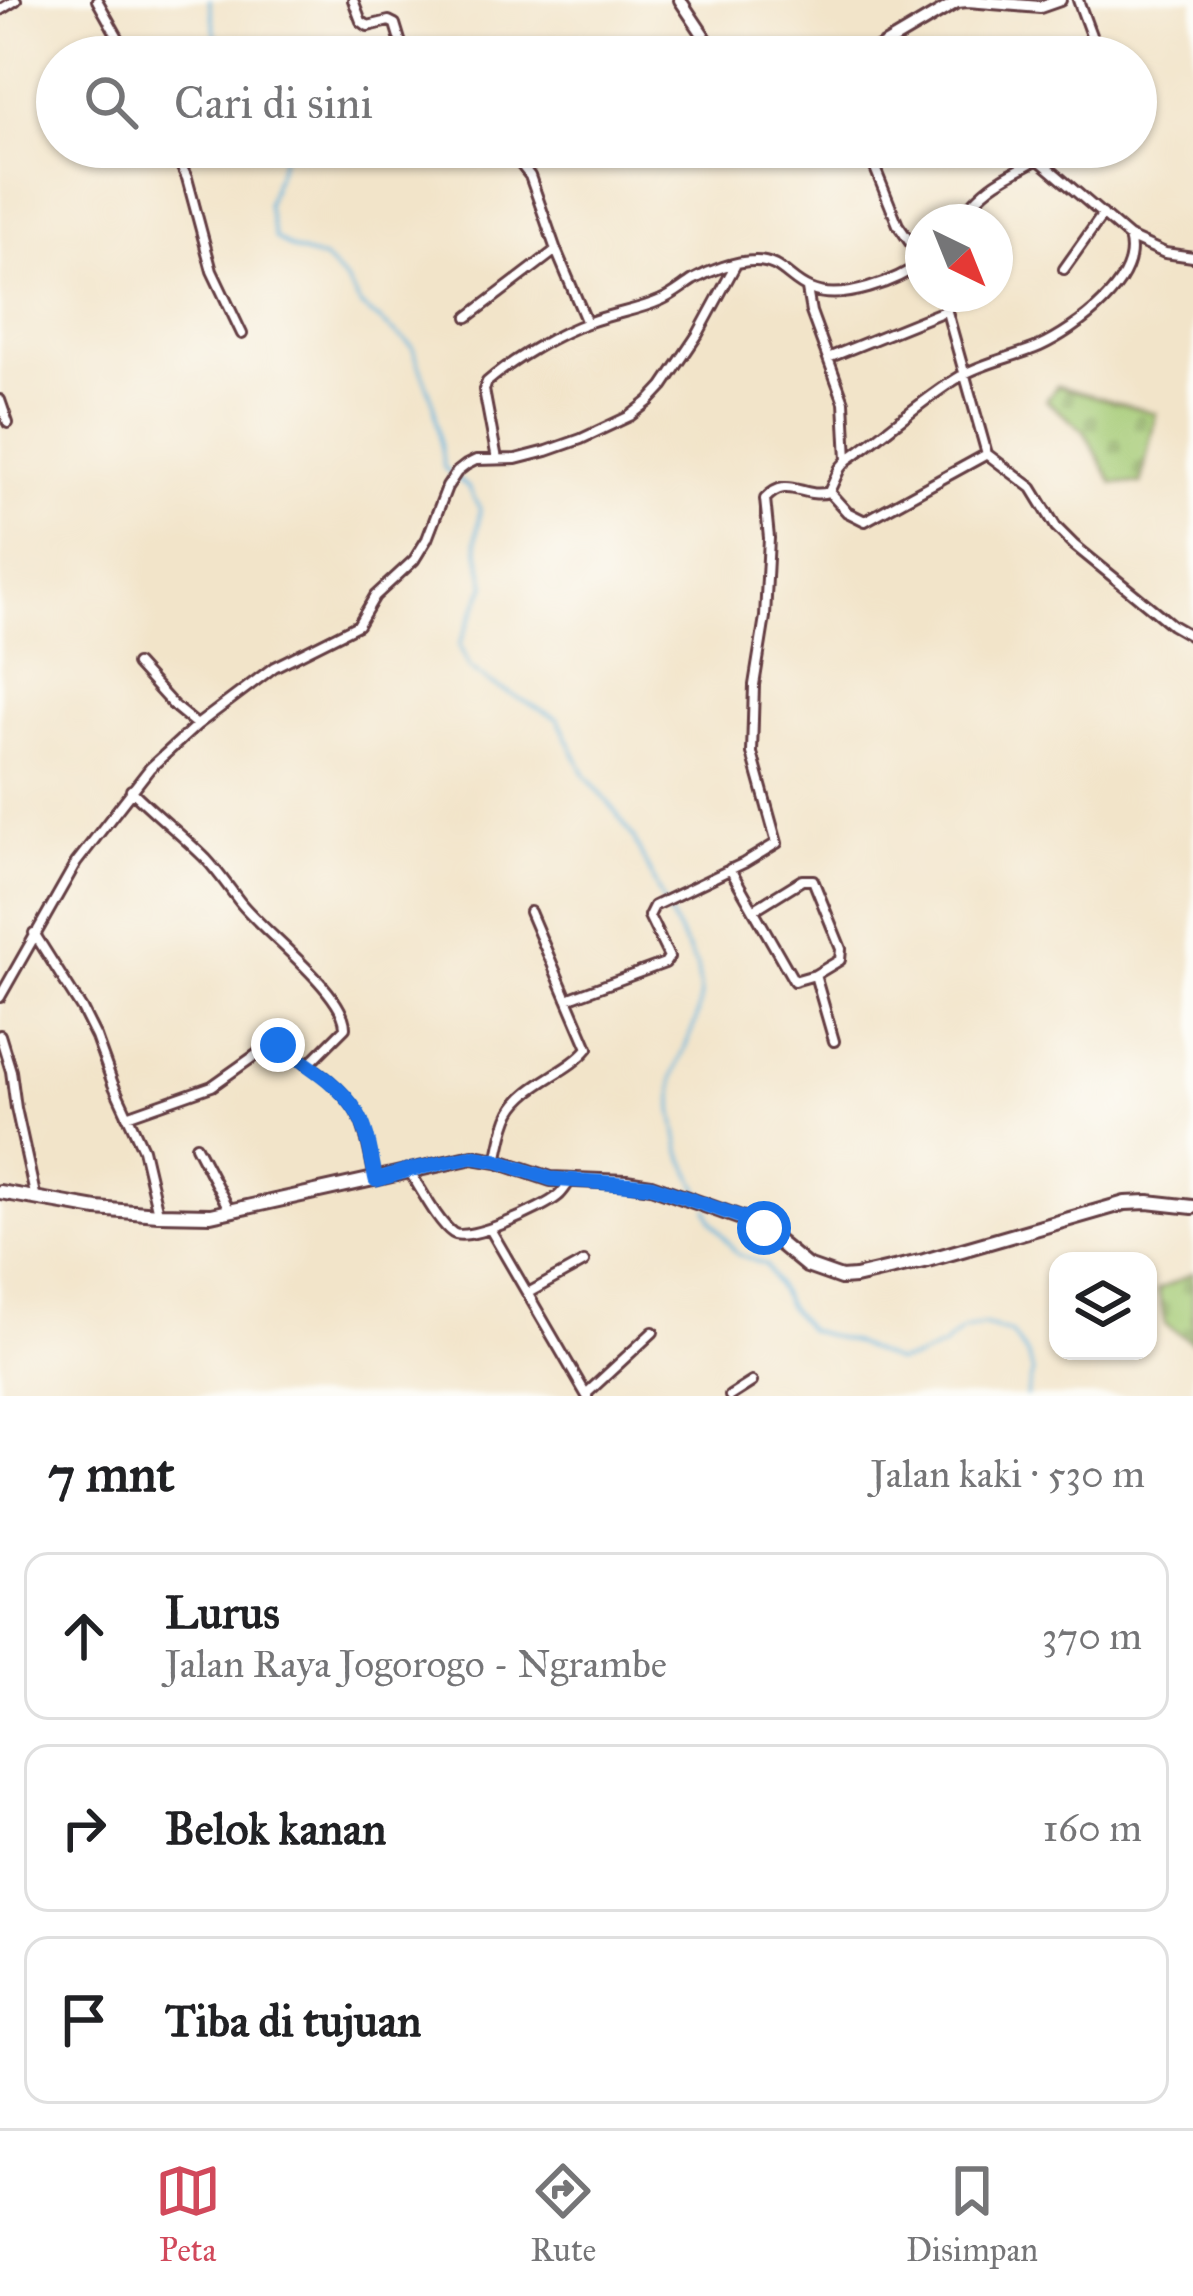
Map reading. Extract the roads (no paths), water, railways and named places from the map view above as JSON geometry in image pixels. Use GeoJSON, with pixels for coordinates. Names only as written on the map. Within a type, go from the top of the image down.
{"type":"FeatureCollection","features":[{"type":"Feature","properties":{"kind":"main road"},"geometry":{"type":"LineString","coordinates":[[0,1192],[37,1201],[158,1214],[231,1212],[466,1157],[497,1161],[538,1176],[638,1184],[686,1198],[764,1228],[807,1266],[842,1278],[924,1261],[1125,1203],[1193,1207]]}},
{"type":"Feature","properties":{"kind":"street"},"geometry":{"type":"LineString","coordinates":[[0,10],[16,0]]}},
{"type":"Feature","properties":{"kind":"street"},"geometry":{"type":"LineString","coordinates":[[97,0],[117,36]]}},
{"type":"Feature","properties":{"kind":"street"},"geometry":{"type":"LineString","coordinates":[[353,0],[361,21],[368,26],[389,21],[399,36]]}},
{"type":"Feature","properties":{"kind":"street"},"geometry":{"type":"LineString","coordinates":[[680,0],[704,36]]}},
{"type":"Feature","properties":{"kind":"street"},"geometry":{"type":"LineString","coordinates":[[900,36],[957,2],[1040,8],[1060,0]]}},
{"type":"Feature","properties":{"kind":"street"},"geometry":{"type":"LineString","coordinates":[[1078,0],[1091,36]]}},
{"type":"Feature","properties":{"kind":"street"},"geometry":{"type":"LineString","coordinates":[[182,168],[212,271],[242,334]]}},
{"type":"Feature","properties":{"kind":"street"},"geometry":{"type":"LineString","coordinates":[[524,168],[587,323]]}},
{"type":"Feature","properties":{"kind":"street"},"geometry":{"type":"LineString","coordinates":[[875,168],[905,235]]}},
{"type":"Feature","properties":{"kind":"street"},"geometry":{"type":"LineString","coordinates":[[971,204],[998,181],[1023,168]]}},
{"type":"Feature","properties":{"kind":"street"},"geometry":{"type":"LineString","coordinates":[[1048,168],[1129,237],[1165,254],[1193,256]]}},
{"type":"Feature","properties":{"kind":"street"},"geometry":{"type":"LineString","coordinates":[[1064,269],[1103,214]]}},
{"type":"Feature","properties":{"kind":"street"},"geometry":{"type":"LineString","coordinates":[[829,492],[847,460],[962,374],[1043,345],[1081,320],[1119,285],[1127,271],[1129,237]]}},
{"type":"Feature","properties":{"kind":"street"},"geometry":{"type":"LineString","coordinates":[[468,317],[556,250]]}},
{"type":"Feature","properties":{"kind":"street"},"geometry":{"type":"LineString","coordinates":[[497,459],[484,390],[487,382],[587,323],[665,299],[697,277],[749,260],[767,262],[790,273],[807,289],[826,293],[861,289],[905,274]]}},
{"type":"Feature","properties":{"kind":"street"},"geometry":{"type":"LineString","coordinates":[[0,998],[76,863],[131,790],[197,724],[274,667],[358,625],[375,596],[421,550],[457,472],[476,460],[516,459],[581,439],[630,416],[649,401],[698,334],[736,264]]}},
{"type":"Feature","properties":{"kind":"street"},"geometry":{"type":"LineString","coordinates":[[807,289],[844,402],[847,460]]}},
{"type":"Feature","properties":{"kind":"street"},"geometry":{"type":"LineString","coordinates":[[828,358],[942,312]]}},
{"type":"Feature","properties":{"kind":"street"},"geometry":{"type":"LineString","coordinates":[[947,312],[987,454],[1031,488],[1074,545],[1193,637]]}},
{"type":"Feature","properties":{"kind":"street"},"geometry":{"type":"LineString","coordinates":[[0,400],[8,423]]}},
{"type":"Feature","properties":{"kind":"street"},"geometry":{"type":"LineString","coordinates":[[829,492],[847,512],[865,521],[987,454]]}},
{"type":"Feature","properties":{"kind":"street"},"geometry":{"type":"LineString","coordinates":[[567,1000],[664,963],[669,957],[650,921],[651,910],[778,841],[752,753],[769,538],[764,500],[784,487],[815,495],[829,492]]}},
{"type":"Feature","properties":{"kind":"street"},"geometry":{"type":"LineString","coordinates":[[136,664],[197,724]]}},
{"type":"Feature","properties":{"kind":"street"},"geometry":{"type":"LineString","coordinates":[[131,790],[203,856],[240,903],[342,1012],[345,1028],[308,1065]]}},
{"type":"Feature","properties":{"kind":"street"},"geometry":{"type":"LineString","coordinates":[[730,869],[794,981],[815,975],[842,956],[813,880],[802,880],[755,909]]}},
{"type":"Feature","properties":{"kind":"street"},"geometry":{"type":"LineString","coordinates":[[497,1161],[516,1104],[588,1048],[530,912]]}},
{"type":"Feature","properties":{"kind":"street"},"geometry":{"type":"LineString","coordinates":[[34,933],[82,1009],[143,1149],[158,1214]]}},
{"type":"Feature","properties":{"kind":"street"},"geometry":{"type":"LineString","coordinates":[[815,975],[834,1041]]}},
{"type":"Feature","properties":{"kind":"street"},"geometry":{"type":"LineString","coordinates":[[0,1035],[37,1201]]}},
{"type":"Feature","properties":{"kind":"street"},"geometry":{"type":"LineString","coordinates":[[128,1116],[212,1086],[274,1042],[339,1091],[359,1116],[376,1180]]}},
{"type":"Feature","properties":{"kind":"street"},"geometry":{"type":"LineString","coordinates":[[196,1146],[231,1212]]}},
{"type":"Feature","properties":{"kind":"street"},"geometry":{"type":"LineString","coordinates":[[408,1170],[448,1228],[466,1237],[559,1196],[570,1181]]}},
{"type":"Feature","properties":{"kind":"street"},"geometry":{"type":"LineString","coordinates":[[490,1228],[587,1395],[653,1332]]}},
{"type":"Feature","properties":{"kind":"street"},"geometry":{"type":"LineString","coordinates":[[528,1293],[584,1262]]}},
{"type":"Feature","properties":{"kind":"street"},"geometry":{"type":"LineString","coordinates":[[730,1396],[752,1382]]}},
{"type":"Feature","properties":{"kind":"waterway"},"geometry":{"type":"LineString","coordinates":[[209,0],[216,36]]}},
{"type":"Feature","properties":{"kind":"waterway"},"geometry":{"type":"LineString","coordinates":[[279,168],[267,205],[275,238],[324,259],[347,282],[361,306],[412,346],[434,404],[444,468],[469,488],[480,509],[476,541],[486,585],[459,645],[470,668],[558,719],[585,775],[633,837],[697,967],[701,995],[673,1077],[673,1109],[680,1150],[704,1200]]}},
{"type":"Feature","properties":{"kind":"waterway"},"geometry":{"type":"LineString","coordinates":[[707,1209],[737,1254],[766,1265],[788,1306],[808,1330],[852,1342],[896,1362],[944,1346],[962,1330],[983,1325],[1011,1333],[1033,1372],[1026,1396]]}}]}
